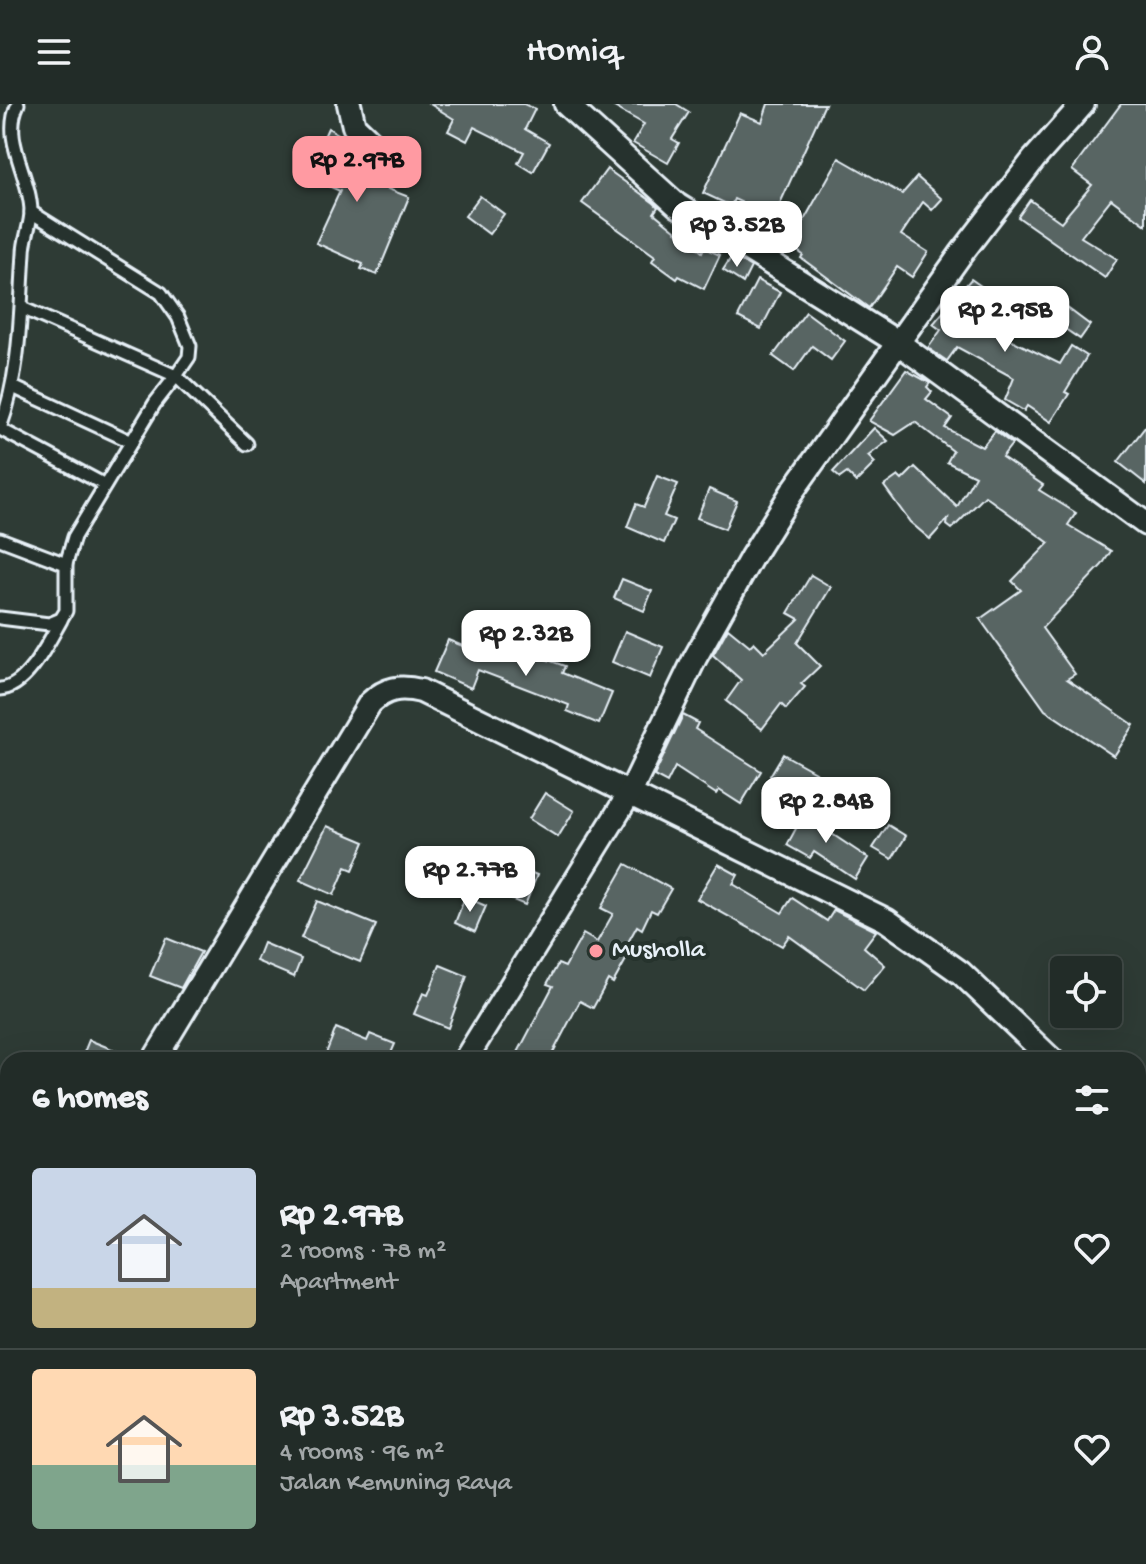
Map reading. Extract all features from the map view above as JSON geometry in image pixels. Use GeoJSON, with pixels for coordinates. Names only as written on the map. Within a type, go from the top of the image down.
{"type":"FeatureCollection","features":[{"type":"Feature","properties":{"kind":"street"},"geometry":{"type":"LineString","coordinates":[[349,104],[354,126],[373,144]]}},
{"type":"Feature","properties":{"kind":"street"},"geometry":{"type":"LineString","coordinates":[[566,104],[677,205],[897,342],[1146,524]]}},
{"type":"Feature","properties":{"kind":"street"},"geometry":{"type":"LineString","coordinates":[[470,1052],[630,793],[695,658],[751,558],[897,342],[1034,159],[1083,104]]}},
{"type":"Feature","properties":{"kind":"street"},"geometry":{"type":"LineString","coordinates":[[159,1052],[370,703],[391,688],[421,691],[886,920],[922,942],[961,973],[1044,1052]]}},
{"type":"Feature","properties":{"kind":"lane"},"geometry":{"type":"LineString","coordinates":[[18,104],[12,137],[31,212],[24,241],[22,308],[13,387],[0,429],[105,485]]}},
{"type":"Feature","properties":{"kind":"lane"},"geometry":{"type":"LineString","coordinates":[[0,689],[8,688],[25,673],[61,619],[69,590],[66,564],[74,537],[189,357],[190,346],[178,317],[161,293],[31,212]]}},
{"type":"Feature","properties":{"kind":"lane"},"geometry":{"type":"LineString","coordinates":[[22,308],[176,376],[247,444]]}},
{"type":"Feature","properties":{"kind":"lane"},"geometry":{"type":"LineString","coordinates":[[13,387],[132,442]]}},
{"type":"Feature","properties":{"kind":"lane"},"geometry":{"type":"LineString","coordinates":[[0,539],[66,564]]}},
{"type":"Feature","properties":{"kind":"lane"},"geometry":{"type":"LineString","coordinates":[[0,618],[49,624],[61,619]]}},
{"type":"Feature","properties":{"kind":"building"},"geometry":{"type":"Polygon","coordinates":[[[430,104],[524,104],[535,109],[525,129],[549,143],[533,172],[518,163],[524,152],[474,127],[467,141],[448,131],[454,119],[430,104]]]}},
{"type":"Feature","properties":{"kind":"building"},"geometry":{"type":"Polygon","coordinates":[[[609,104],[676,104],[689,112],[672,139],[679,143],[668,163],[633,143],[644,124],[609,104]]]}},
{"type":"Feature","properties":{"kind":"building"},"geometry":{"type":"Polygon","coordinates":[[[768,104],[825,104],[774,217],[734,199],[731,206],[703,193],[740,113],[762,122],[768,104]]]}},
{"type":"Feature","properties":{"kind":"building"},"geometry":{"type":"Polygon","coordinates":[[[1121,104],[1146,104],[1146,225],[1111,199],[1081,237],[1117,259],[1105,278],[1018,217],[1030,200],[1061,222],[1092,185],[1072,170],[1121,104]]]}},
{"type":"Feature","properties":{"kind":"building"},"geometry":{"type":"Polygon","coordinates":[[[328,128],[350,141],[345,153],[394,175],[388,189],[409,197],[377,275],[361,269],[363,264],[316,243],[340,191],[306,176],[328,128]]]}},
{"type":"Feature","properties":{"kind":"building"},"geometry":{"type":"Polygon","coordinates":[[[839,158],[902,194],[917,177],[942,199],[932,210],[923,202],[901,235],[928,252],[912,277],[897,267],[869,308],[801,258],[803,255],[790,245],[839,158]]]}},
{"type":"Feature","properties":{"kind":"building"},"geometry":{"type":"Polygon","coordinates":[[[607,169],[654,203],[658,207],[654,213],[702,252],[704,248],[720,255],[704,289],[679,276],[677,279],[652,261],[655,256],[582,203],[607,169]]]}},
{"type":"Feature","properties":{"kind":"building"},"geometry":{"type":"Polygon","coordinates":[[[480,196],[504,214],[489,234],[465,216],[480,196]]]}},
{"type":"Feature","properties":{"kind":"building"},"geometry":{"type":"Polygon","coordinates":[[[732,256],[751,267],[743,283],[723,270],[732,256]]]}},
{"type":"Feature","properties":{"kind":"building"},"geometry":{"type":"Polygon","coordinates":[[[971,279],[998,298],[979,324],[1060,364],[1071,346],[1087,356],[1051,422],[1027,406],[1024,411],[1005,400],[1014,378],[957,347],[947,361],[928,348],[941,330],[933,324],[971,279]]]}},
{"type":"Feature","properties":{"kind":"building"},"geometry":{"type":"Polygon","coordinates":[[[757,280],[780,292],[761,329],[738,317],[757,280]]]}},
{"type":"Feature","properties":{"kind":"building"},"geometry":{"type":"Polygon","coordinates":[[[1066,307],[1090,325],[1080,339],[1055,322],[1066,307]]]}},
{"type":"Feature","properties":{"kind":"building"},"geometry":{"type":"Polygon","coordinates":[[[806,312],[845,341],[831,360],[812,346],[794,371],[773,356],[806,312]]]}},
{"type":"Feature","properties":{"kind":"building"},"geometry":{"type":"Polygon","coordinates":[[[906,370],[930,383],[927,387],[932,392],[926,399],[952,418],[945,428],[982,447],[995,431],[1012,444],[1002,457],[1043,485],[1039,490],[1076,513],[1068,525],[1111,551],[1102,565],[1042,628],[1075,674],[1067,679],[1134,725],[1114,756],[1045,710],[980,619],[1021,590],[1012,581],[1049,543],[985,496],[952,529],[947,525],[948,519],[930,539],[910,522],[884,486],[898,476],[902,480],[915,467],[957,507],[975,476],[947,462],[953,451],[915,422],[895,435],[869,421],[906,370]]]}},
{"type":"Feature","properties":{"kind":"building"},"geometry":{"type":"Polygon","coordinates":[[[1146,426],[1146,484],[1118,462],[1146,426]]]}},
{"type":"Feature","properties":{"kind":"building"},"geometry":{"type":"Polygon","coordinates":[[[874,428],[888,441],[868,456],[875,463],[856,482],[847,473],[840,478],[833,472],[874,428]]]}},
{"type":"Feature","properties":{"kind":"building"},"geometry":{"type":"Polygon","coordinates":[[[657,476],[678,484],[664,516],[674,520],[664,543],[627,527],[636,504],[644,507],[657,476]]]}},
{"type":"Feature","properties":{"kind":"building"},"geometry":{"type":"Polygon","coordinates":[[[709,489],[737,501],[725,529],[697,518],[709,489]]]}},
{"type":"Feature","properties":{"kind":"building"},"geometry":{"type":"Polygon","coordinates":[[[811,575],[831,587],[797,643],[820,666],[801,684],[805,687],[786,709],[781,704],[762,729],[726,701],[741,680],[713,655],[728,628],[750,646],[754,642],[764,652],[799,619],[788,613],[811,575]]]}},
{"type":"Feature","properties":{"kind":"building"},"geometry":{"type":"Polygon","coordinates":[[[622,579],[652,591],[644,611],[614,598],[622,579]]]}},
{"type":"Feature","properties":{"kind":"building"},"geometry":{"type":"Polygon","coordinates":[[[625,631],[663,647],[650,678],[612,662],[625,631]]]}},
{"type":"Feature","properties":{"kind":"building"},"geometry":{"type":"Polygon","coordinates":[[[448,640],[502,662],[509,646],[565,666],[562,673],[612,693],[599,724],[567,711],[569,705],[478,670],[471,688],[434,672],[448,640]]]}},
{"type":"Feature","properties":{"kind":"building"},"geometry":{"type":"Polygon","coordinates":[[[683,715],[698,723],[695,729],[761,771],[741,804],[719,790],[716,794],[675,767],[667,783],[654,776],[683,715]]]}},
{"type":"Feature","properties":{"kind":"building"},"geometry":{"type":"Polygon","coordinates":[[[783,754],[817,773],[804,795],[770,776],[783,754]]]}},
{"type":"Feature","properties":{"kind":"building"},"geometry":{"type":"Polygon","coordinates":[[[545,793],[574,811],[558,837],[529,819],[545,793]]]}},
{"type":"Feature","properties":{"kind":"building"},"geometry":{"type":"Polygon","coordinates":[[[806,810],[830,823],[826,830],[868,858],[855,879],[814,852],[810,858],[787,845],[806,810]]]}},
{"type":"Feature","properties":{"kind":"building"},"geometry":{"type":"Polygon","coordinates":[[[888,825],[906,836],[892,859],[873,848],[888,825]]]}},
{"type":"Feature","properties":{"kind":"building"},"geometry":{"type":"Polygon","coordinates":[[[327,826],[365,842],[353,870],[346,867],[334,895],[300,880],[327,826]]]}},
{"type":"Feature","properties":{"kind":"building"},"geometry":{"type":"Polygon","coordinates":[[[497,858],[537,875],[525,905],[484,888],[497,858]]]}},
{"type":"Feature","properties":{"kind":"building"},"geometry":{"type":"Polygon","coordinates":[[[626,864],[671,889],[657,913],[651,910],[642,929],[637,926],[621,955],[627,958],[613,983],[608,980],[593,1008],[580,1001],[553,1052],[518,1052],[553,986],[547,984],[558,964],[565,967],[583,934],[597,942],[613,914],[601,908],[626,864]]]}},
{"type":"Feature","properties":{"kind":"building"},"geometry":{"type":"Polygon","coordinates":[[[718,864],[738,875],[733,884],[782,913],[792,898],[827,921],[834,910],[876,931],[864,947],[885,965],[864,990],[789,936],[782,946],[697,899],[718,864]]]}},
{"type":"Feature","properties":{"kind":"building"},"geometry":{"type":"Polygon","coordinates":[[[465,897],[486,906],[475,932],[455,923],[465,897]]]}},
{"type":"Feature","properties":{"kind":"building"},"geometry":{"type":"Polygon","coordinates":[[[317,901],[376,925],[360,962],[301,938],[317,901]]]}},
{"type":"Feature","properties":{"kind":"building"},"geometry":{"type":"Polygon","coordinates":[[[166,938],[201,952],[181,988],[150,976],[166,938]]]}},
{"type":"Feature","properties":{"kind":"building"},"geometry":{"type":"Polygon","coordinates":[[[263,943],[301,959],[294,977],[256,961],[263,943]]]}},
{"type":"Feature","properties":{"kind":"building"},"geometry":{"type":"Polygon","coordinates":[[[440,965],[467,976],[448,1028],[414,1014],[423,993],[428,995],[440,965]]]}},
{"type":"Feature","properties":{"kind":"building"},"geometry":{"type":"Polygon","coordinates":[[[336,1028],[367,1041],[370,1034],[395,1044],[392,1052],[327,1052],[336,1028]]]}},
{"type":"Feature","properties":{"kind":"building"},"geometry":{"type":"Polygon","coordinates":[[[89,1040],[119,1052],[84,1052],[89,1040]]]}},
{"type":"Feature","properties":{"kind":"place","name":"Musholla"},"geometry":{"type":"Point","coordinates":[596,951]}}]}
